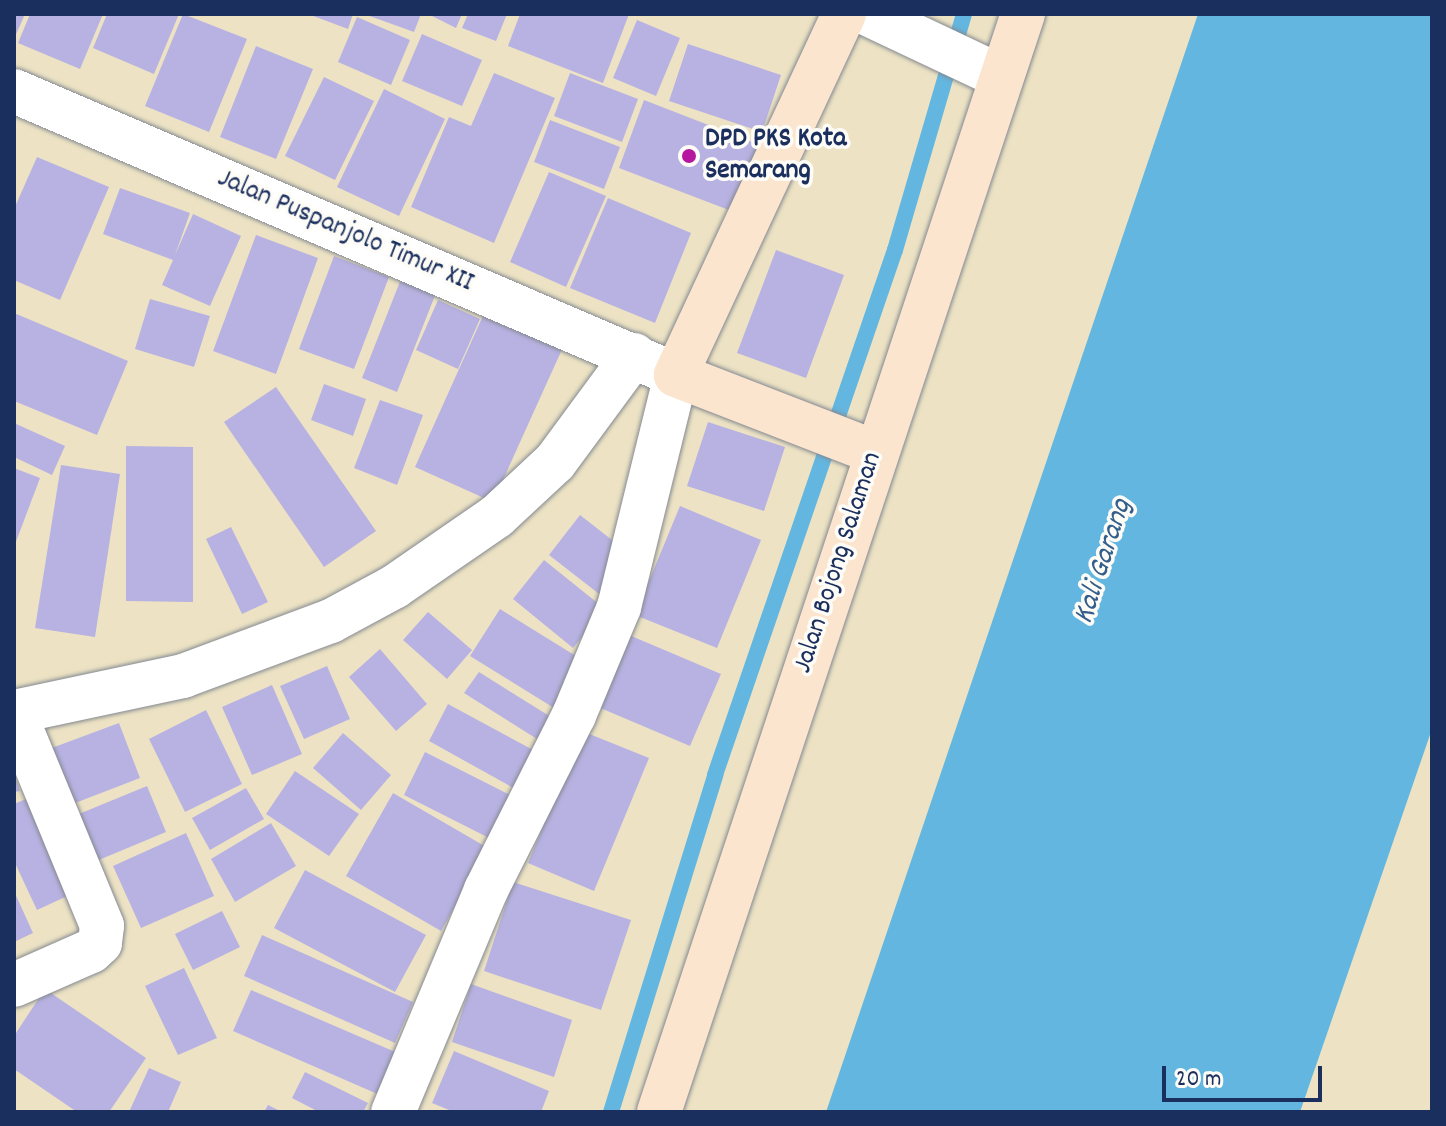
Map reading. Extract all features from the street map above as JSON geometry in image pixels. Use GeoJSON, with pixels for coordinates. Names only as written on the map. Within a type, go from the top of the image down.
{"type":"FeatureCollection","features":[{"type":"Feature","properties":{"kind":"street","name":"Jalan Bojong Salaman"},"geometry":{"type":"LineString","coordinates":[[659,1112],[982,67],[1023,14]]}},
{"type":"Feature","properties":{"kind":"street"},"geometry":{"type":"LineString","coordinates":[[393,1112],[486,890],[550,766],[619,607],[692,382],[862,15],[982,67]]}},
{"type":"Feature","properties":{"kind":"street","name":"Jalan Puspanjolo Timur XII"},"geometry":{"type":"LineString","coordinates":[[14,91],[692,382]]}},
{"type":"Feature","properties":{"kind":"street"},"geometry":{"type":"LineString","coordinates":[[14,985],[91,951],[100,943],[102,926],[14,712],[183,676],[331,621],[394,587],[497,516],[555,462],[634,355]]}},
{"type":"Feature","properties":{"kind":"street"},"geometry":{"type":"LineString","coordinates":[[692,382],[864,447]]}},
{"type":"Feature","properties":{"kind":"water","name":"Kali Garang"},"geometry":{"type":"Polygon","coordinates":[[[1198,14],[1432,14],[1432,729],[1300,1112],[826,1112],[1198,14]]]}},
{"type":"Feature","properties":{"kind":"building"},"geometry":{"type":"Polygon","coordinates":[[[14,14],[25,14],[14,39],[14,14]]]}},
{"type":"Feature","properties":{"kind":"building"},"geometry":{"type":"Polygon","coordinates":[[[30,14],[103,14],[80,69],[18,43],[30,14]]]}},
{"type":"Feature","properties":{"kind":"building"},"geometry":{"type":"Polygon","coordinates":[[[107,14],[179,14],[154,74],[93,48],[107,14]]]}},
{"type":"Feature","properties":{"kind":"building"},"geometry":{"type":"Polygon","coordinates":[[[183,14],[247,39],[209,132],[145,106],[183,14]]]}},
{"type":"Feature","properties":{"kind":"building"},"geometry":{"type":"Polygon","coordinates":[[[308,14],[353,14],[348,29],[308,14]]]}},
{"type":"Feature","properties":{"kind":"building"},"geometry":{"type":"Polygon","coordinates":[[[364,14],[421,14],[414,32],[364,14]]]}},
{"type":"Feature","properties":{"kind":"building"},"geometry":{"type":"Polygon","coordinates":[[[428,14],[462,14],[456,28],[428,14]]]}},
{"type":"Feature","properties":{"kind":"building"},"geometry":{"type":"Polygon","coordinates":[[[468,14],[507,14],[496,41],[462,28],[468,14]]]}},
{"type":"Feature","properties":{"kind":"building"},"geometry":{"type":"Polygon","coordinates":[[[520,14],[629,14],[603,83],[508,46],[520,14]]]}},
{"type":"Feature","properties":{"kind":"building"},"geometry":{"type":"Polygon","coordinates":[[[357,17],[410,40],[391,85],[338,62],[357,17]]]}},
{"type":"Feature","properties":{"kind":"building"},"geometry":{"type":"Polygon","coordinates":[[[637,20],[680,38],[656,96],[613,78],[637,20]]]}},
{"type":"Feature","properties":{"kind":"building"},"geometry":{"type":"Polygon","coordinates":[[[422,34],[482,60],[462,106],[402,81],[422,34]]]}},
{"type":"Feature","properties":{"kind":"building"},"geometry":{"type":"Polygon","coordinates":[[[688,44],[781,75],[762,132],[669,101],[688,44]]]}},
{"type":"Feature","properties":{"kind":"building"},"geometry":{"type":"Polygon","coordinates":[[[256,46],[313,69],[276,159],[220,137],[256,46]]]}},
{"type":"Feature","properties":{"kind":"building"},"geometry":{"type":"Polygon","coordinates":[[[494,73],[555,98],[494,243],[411,207],[449,117],[471,126],[494,73]]]}},
{"type":"Feature","properties":{"kind":"building"},"geometry":{"type":"Polygon","coordinates":[[[570,73],[638,99],[622,142],[554,116],[570,73]]]}},
{"type":"Feature","properties":{"kind":"building"},"geometry":{"type":"Polygon","coordinates":[[[324,77],[374,101],[335,180],[285,156],[324,77]]]}},
{"type":"Feature","properties":{"kind":"building"},"geometry":{"type":"Polygon","coordinates":[[[384,89],[445,119],[399,216],[337,187],[384,89]]]}},
{"type":"Feature","properties":{"kind":"building","name":"DPD PKS Kota Semarang"},"geometry":{"type":"Polygon","coordinates":[[[644,100],[760,145],[734,212],[619,168],[644,100]]]}},
{"type":"Feature","properties":{"kind":"building"},"geometry":{"type":"Polygon","coordinates":[[[550,120],[620,147],[604,189],[534,162],[550,120]]]}},
{"type":"Feature","properties":{"kind":"building"},"geometry":{"type":"Polygon","coordinates":[[[37,157],[109,187],[60,300],[14,280],[14,209],[37,157]]]}},
{"type":"Feature","properties":{"kind":"building"},"geometry":{"type":"Polygon","coordinates":[[[549,172],[606,196],[566,287],[510,262],[549,172]]]}},
{"type":"Feature","properties":{"kind":"building"},"geometry":{"type":"Polygon","coordinates":[[[120,188],[190,213],[175,255],[193,214],[241,236],[210,306],[162,285],[173,260],[103,234],[120,188]]]}},
{"type":"Feature","properties":{"kind":"building"},"geometry":{"type":"Polygon","coordinates":[[[608,198],[691,233],[655,323],[570,288],[608,198]]]}},
{"type":"Feature","properties":{"kind":"building"},"geometry":{"type":"Polygon","coordinates":[[[256,235],[318,258],[276,374],[213,351],[256,235]]]}},
{"type":"Feature","properties":{"kind":"building"},"geometry":{"type":"Polygon","coordinates":[[[776,250],[844,275],[806,378],[737,353],[776,250]]]}},
{"type":"Feature","properties":{"kind":"building"},"geometry":{"type":"Polygon","coordinates":[[[334,256],[389,277],[354,369],[299,349],[334,256]]]}},
{"type":"Feature","properties":{"kind":"building"},"geometry":{"type":"Polygon","coordinates":[[[401,279],[436,293],[397,392],[362,378],[401,279]]]}},
{"type":"Feature","properties":{"kind":"building"},"geometry":{"type":"Polygon","coordinates":[[[150,299],[210,316],[194,367],[135,349],[150,299]]]}},
{"type":"Feature","properties":{"kind":"building"},"geometry":{"type":"Polygon","coordinates":[[[438,300],[480,319],[458,369],[416,350],[438,300]]]}},
{"type":"Feature","properties":{"kind":"building"},"geometry":{"type":"Polygon","coordinates":[[[486,309],[564,345],[493,502],[415,467],[486,309]]]}},
{"type":"Feature","properties":{"kind":"building"},"geometry":{"type":"Polygon","coordinates":[[[14,313],[128,361],[97,435],[14,401],[14,313]]]}},
{"type":"Feature","properties":{"kind":"building"},"geometry":{"type":"Polygon","coordinates":[[[324,384],[366,399],[353,436],[311,420],[324,384]]]}},
{"type":"Feature","properties":{"kind":"building"},"geometry":{"type":"Polygon","coordinates":[[[276,387],[376,531],[324,567],[224,422],[276,387]]]}},
{"type":"Feature","properties":{"kind":"building"},"geometry":{"type":"Polygon","coordinates":[[[380,400],[423,415],[397,485],[354,468],[380,400]]]}},
{"type":"Feature","properties":{"kind":"building"},"geometry":{"type":"Polygon","coordinates":[[[708,422],[785,447],[764,511],[687,486],[708,422]]]}},
{"type":"Feature","properties":{"kind":"building"},"geometry":{"type":"Polygon","coordinates":[[[14,423],[65,446],[52,475],[14,457],[14,423]]]}},
{"type":"Feature","properties":{"kind":"building"},"geometry":{"type":"Polygon","coordinates":[[[126,446],[193,447],[193,602],[126,601],[126,446]]]}},
{"type":"Feature","properties":{"kind":"building"},"geometry":{"type":"Polygon","coordinates":[[[61,465],[120,474],[95,637],[35,628],[61,465]]]}},
{"type":"Feature","properties":{"kind":"building"},"geometry":{"type":"Polygon","coordinates":[[[14,468],[40,478],[14,547],[14,468]]]}},
{"type":"Feature","properties":{"kind":"building"},"geometry":{"type":"Polygon","coordinates":[[[680,506],[761,540],[717,648],[635,615],[680,506]]]}},
{"type":"Feature","properties":{"kind":"building"},"geometry":{"type":"Polygon","coordinates":[[[580,515],[635,558],[603,597],[549,555],[580,515]]]}},
{"type":"Feature","properties":{"kind":"building"},"geometry":{"type":"Polygon","coordinates":[[[231,527],[268,602],[242,614],[206,539],[231,527]]]}},
{"type":"Feature","properties":{"kind":"building"},"geometry":{"type":"Polygon","coordinates":[[[544,560],[605,609],[573,648],[513,599],[544,560]]]}},
{"type":"Feature","properties":{"kind":"building"},"geometry":{"type":"Polygon","coordinates":[[[500,609],[584,661],[554,708],[470,656],[500,609]]]}},
{"type":"Feature","properties":{"kind":"building"},"geometry":{"type":"Polygon","coordinates":[[[428,612],[472,650],[447,679],[403,640],[428,612]]]}},
{"type":"Feature","properties":{"kind":"building"},"geometry":{"type":"Polygon","coordinates":[[[629,635],[721,674],[690,746],[598,707],[629,635]]]}},
{"type":"Feature","properties":{"kind":"building"},"geometry":{"type":"Polygon","coordinates":[[[380,649],[427,704],[396,731],[349,677],[380,649]]]}},
{"type":"Feature","properties":{"kind":"building"},"geometry":{"type":"Polygon","coordinates":[[[327,666],[350,719],[304,739],[280,686],[327,666]]]}},
{"type":"Feature","properties":{"kind":"building"},"geometry":{"type":"Polygon","coordinates":[[[479,672],[551,717],[537,739],[464,693],[479,672]]]}},
{"type":"Feature","properties":{"kind":"building"},"geometry":{"type":"Polygon","coordinates":[[[272,685],[302,754],[252,775],[222,707],[272,685]]]}},
{"type":"Feature","properties":{"kind":"building"},"geometry":{"type":"Polygon","coordinates":[[[448,704],[548,758],[528,796],[429,741],[448,704]]]}},
{"type":"Feature","properties":{"kind":"building"},"geometry":{"type":"Polygon","coordinates":[[[206,710],[242,784],[185,812],[149,739],[206,710]]]}},
{"type":"Feature","properties":{"kind":"building"},"geometry":{"type":"Polygon","coordinates":[[[119,723],[140,778],[70,805],[49,749],[119,723]]]}},
{"type":"Feature","properties":{"kind":"building"},"geometry":{"type":"Polygon","coordinates":[[[582,731],[649,758],[594,891],[528,863],[582,731]]]}},
{"type":"Feature","properties":{"kind":"building"},"geometry":{"type":"Polygon","coordinates":[[[343,733],[391,775],[361,810],[313,768],[343,733]]]}},
{"type":"Feature","properties":{"kind":"building"},"geometry":{"type":"Polygon","coordinates":[[[425,752],[516,798],[495,841],[404,795],[425,752]]]}},
{"type":"Feature","properties":{"kind":"building"},"geometry":{"type":"Polygon","coordinates":[[[295,771],[359,814],[329,856],[266,814],[295,771]]]}},
{"type":"Feature","properties":{"kind":"building"},"geometry":{"type":"Polygon","coordinates":[[[14,774],[20,791],[14,792],[14,774]]]}},
{"type":"Feature","properties":{"kind":"building"},"geometry":{"type":"Polygon","coordinates":[[[147,786],[166,832],[94,862],[74,816],[147,786]]]}},
{"type":"Feature","properties":{"kind":"building"},"geometry":{"type":"Polygon","coordinates":[[[246,788],[264,819],[210,850],[192,818],[246,788]]]}},
{"type":"Feature","properties":{"kind":"building"},"geometry":{"type":"Polygon","coordinates":[[[393,793],[488,848],[441,931],[346,876],[393,793]]]}},
{"type":"Feature","properties":{"kind":"building"},"geometry":{"type":"Polygon","coordinates":[[[31,797],[76,892],[37,910],[14,861],[14,804],[31,797]]]}},
{"type":"Feature","properties":{"kind":"building"},"geometry":{"type":"Polygon","coordinates":[[[271,823],[296,866],[235,902],[211,859],[271,823]]]}},
{"type":"Feature","properties":{"kind":"building"},"geometry":{"type":"Polygon","coordinates":[[[186,833],[214,896],[141,928],[113,866],[186,833]]]}},
{"type":"Feature","properties":{"kind":"building"},"geometry":{"type":"Polygon","coordinates":[[[305,870],[426,935],[395,992],[274,928],[305,870]]]}},
{"type":"Feature","properties":{"kind":"building"},"geometry":{"type":"Polygon","coordinates":[[[513,882],[631,920],[601,1010],[484,971],[513,882]]]}},
{"type":"Feature","properties":{"kind":"building"},"geometry":{"type":"Polygon","coordinates":[[[14,891],[33,933],[14,942],[14,891]]]}},
{"type":"Feature","properties":{"kind":"building"},"geometry":{"type":"Polygon","coordinates":[[[222,911],[240,947],[193,970],[175,934],[222,911]]]}},
{"type":"Feature","properties":{"kind":"building"},"geometry":{"type":"Polygon","coordinates":[[[262,935],[413,1002],[395,1043],[244,976],[262,935]]]}},
{"type":"Feature","properties":{"kind":"building"},"geometry":{"type":"Polygon","coordinates":[[[184,968],[217,1038],[178,1055],[145,986],[184,968]]]}},
{"type":"Feature","properties":{"kind":"building"},"geometry":{"type":"Polygon","coordinates":[[[471,984],[572,1020],[554,1077],[452,1042],[471,984]]]}},
{"type":"Feature","properties":{"kind":"building"},"geometry":{"type":"Polygon","coordinates":[[[45,989],[146,1058],[109,1112],[77,1112],[14,1069],[14,1036],[45,989]]]}},
{"type":"Feature","properties":{"kind":"building"},"geometry":{"type":"Polygon","coordinates":[[[251,990],[400,1054],[382,1096],[233,1031],[251,990]]]}},
{"type":"Feature","properties":{"kind":"building"},"geometry":{"type":"Polygon","coordinates":[[[454,1051],[549,1091],[541,1112],[454,1112],[432,1103],[454,1051]]]}},
{"type":"Feature","properties":{"kind":"building"},"geometry":{"type":"Polygon","coordinates":[[[149,1068],[181,1082],[168,1112],[129,1112],[149,1068]]]}},
{"type":"Feature","properties":{"kind":"building"},"geometry":{"type":"Polygon","coordinates":[[[305,1072],[368,1103],[363,1112],[319,1112],[292,1098],[305,1072]]]}},
{"type":"Feature","properties":{"kind":"building"},"geometry":{"type":"Polygon","coordinates":[[[268,1105],[282,1112],[264,1112],[268,1105]]]}},
{"type":"Feature","properties":{"kind":"waterway"},"geometry":{"type":"LineString","coordinates":[[611,1112],[715,775],[895,250],[964,14]]}},
{"type":"Feature","properties":{"kind":"place","name":"DPD PKS Kota Semarang"},"geometry":{"type":"Point","coordinates":[689,156]}}]}
